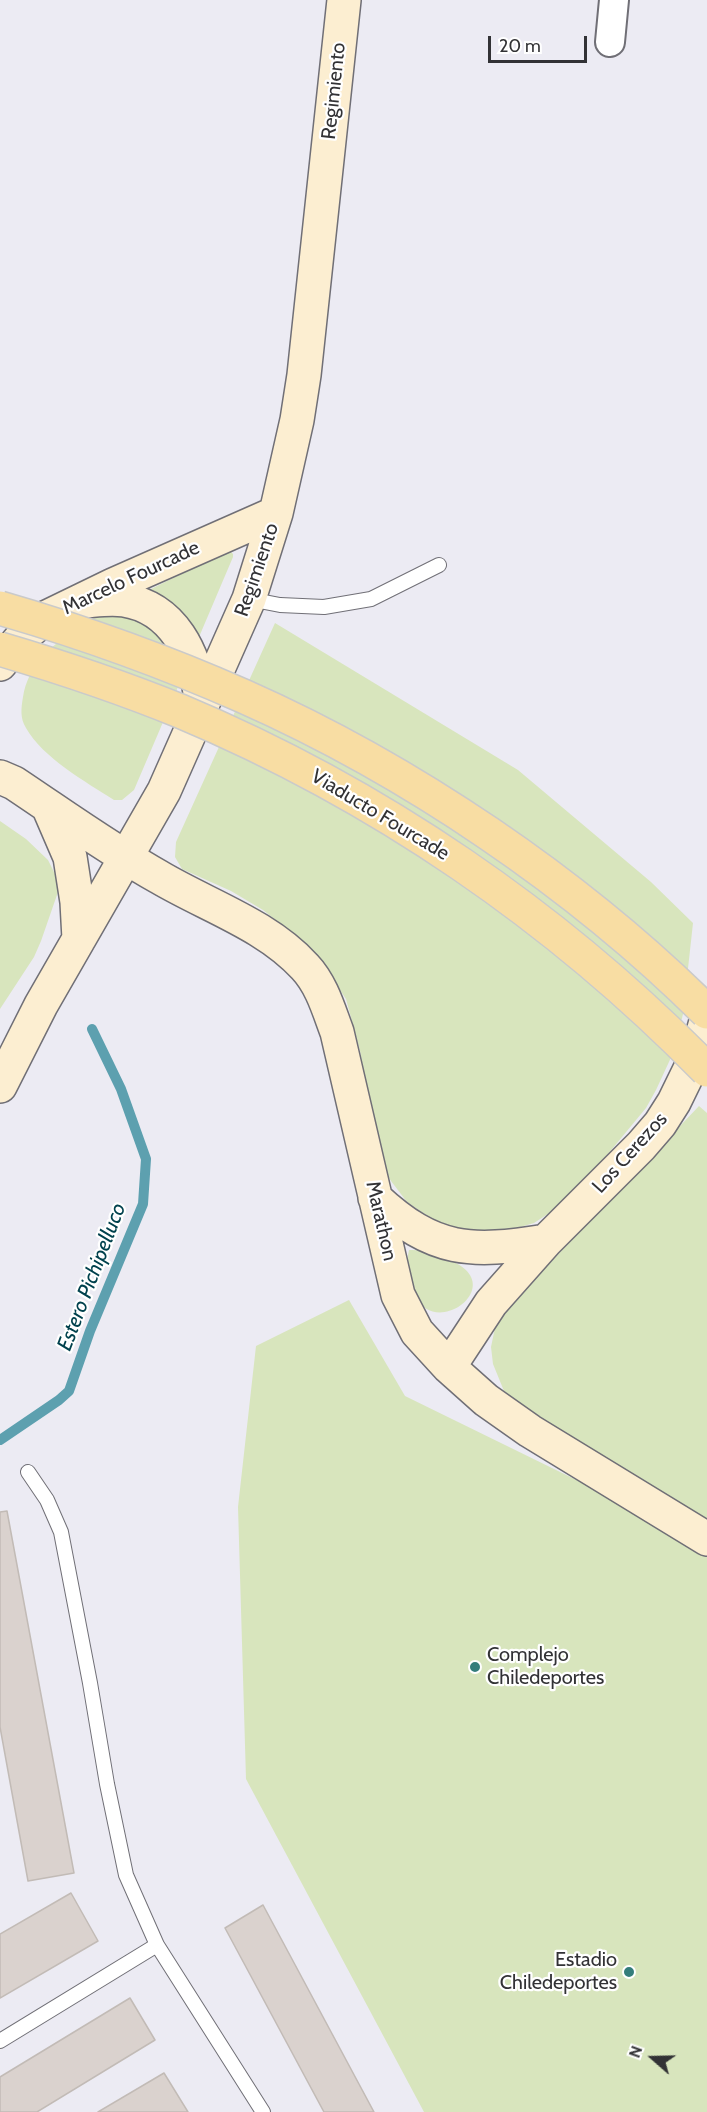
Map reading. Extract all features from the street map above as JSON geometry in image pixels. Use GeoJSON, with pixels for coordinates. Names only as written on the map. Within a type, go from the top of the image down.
{"type":"FeatureCollection","features":[{"type":"Feature","properties":{"kind":"main road","name":"Regimiento"},"geometry":{"type":"LineString","coordinates":[[0,1086],[41,1005],[164,791],[249,599],[276,513],[297,420],[304,375],[344,0]]}},
{"type":"Feature","properties":{"kind":"main road","name":"Marcelo Fourcade"},"geometry":{"type":"LineString","coordinates":[[0,664],[32,628],[45,618],[78,601],[276,513]]}},
{"type":"Feature","properties":{"kind":"main road"},"geometry":{"type":"LineString","coordinates":[[78,601],[123,600],[139,604],[157,613],[174,627],[185,643],[193,662],[199,682],[202,707]]}},
{"type":"Feature","properties":{"kind":"main road","name":"Viaducto Fourcade"},"geometry":{"type":"LineString","coordinates":[[0,608],[101,639],[184,670],[245,697],[364,757],[481,829],[539,870],[641,952],[707,1012]]}},
{"type":"Feature","properties":{"kind":"main road","name":"Viaducto Fourcade"},"geometry":{"type":"LineString","coordinates":[[0,648],[118,687],[180,711],[302,768],[418,835],[529,912],[632,997],[707,1070]]}},
{"type":"Feature","properties":{"kind":"main road"},"geometry":{"type":"LineString","coordinates":[[5,772],[48,806],[127,858]]}},
{"type":"Feature","properties":{"kind":"main road"},"geometry":{"type":"LineString","coordinates":[[48,806],[70,857],[75,885],[79,939]]}},
{"type":"Feature","properties":{"kind":"main road","name":"Marathon"},"geometry":{"type":"LineString","coordinates":[[127,858],[186,893],[280,943],[307,969],[321,991],[337,1032],[398,1294],[417,1332],[449,1367],[486,1400],[530,1431],[707,1539]]}},
{"type":"Feature","properties":{"kind":"main road","name":"Los Cerezos"},"geometry":{"type":"LineString","coordinates":[[449,1367],[491,1303],[546,1241],[660,1124],[674,1102],[696,1057],[707,1018]]}},
{"type":"Feature","properties":{"kind":"main road"},"geometry":{"type":"LineString","coordinates":[[375,1198],[396,1218],[420,1233],[460,1246],[501,1248],[546,1241]]}},
{"type":"Feature","properties":{"kind":"street"},"geometry":{"type":"LineString","coordinates":[[610,42],[614,0]]}},
{"type":"Feature","properties":{"kind":"lane"},"geometry":{"type":"LineString","coordinates":[[249,599],[324,607],[371,599],[439,565]]}},
{"type":"Feature","properties":{"kind":"lane"},"geometry":{"type":"LineString","coordinates":[[28,1472],[47,1500],[61,1532],[126,1875],[157,1946],[262,2112]]}},
{"type":"Feature","properties":{"kind":"lane"},"geometry":{"type":"LineString","coordinates":[[0,2041],[157,1946]]}},
{"type":"Feature","properties":{"kind":"green space"},"geometry":{"type":"Polygon","coordinates":[[[229,550],[233,557],[199,637],[141,594],[229,550]]]}},
{"type":"Feature","properties":{"kind":"green space"},"geometry":{"type":"Polygon","coordinates":[[[102,614],[120,614],[143,623],[160,637],[174,661],[178,687],[134,790],[122,800],[114,800],[78,777],[43,749],[26,728],[21,709],[30,675],[50,649],[92,618],[102,614]]]}},
{"type":"Feature","properties":{"kind":"green space"},"geometry":{"type":"Polygon","coordinates":[[[275,623],[518,770],[651,882],[693,923],[683,1014],[674,1051],[656,1090],[646,1108],[593,1172],[554,1210],[534,1223],[493,1235],[445,1228],[407,1202],[381,1165],[360,1051],[346,999],[321,962],[293,934],[263,910],[231,891],[182,869],[175,857],[176,842],[275,623]]]}},
{"type":"Feature","properties":{"kind":"green space"},"geometry":{"type":"Polygon","coordinates":[[[0,821],[26,839],[48,860],[57,878],[58,892],[34,957],[0,1009],[0,821]]]}},
{"type":"Feature","properties":{"kind":"green space"},"geometry":{"type":"Polygon","coordinates":[[[699,1106],[707,1113],[707,1524],[543,1424],[504,1391],[493,1364],[491,1347],[496,1323],[507,1306],[699,1106]]]}},
{"type":"Feature","properties":{"kind":"green space"},"geometry":{"type":"Polygon","coordinates":[[[409,1250],[434,1254],[466,1270],[473,1282],[471,1294],[463,1304],[451,1310],[437,1312],[425,1308],[415,1295],[409,1279],[407,1262],[409,1250]]]}},
{"type":"Feature","properties":{"kind":"green space","name":"Complejo Chiledeportes"},"geometry":{"type":"Polygon","coordinates":[[[349,1300],[405,1396],[603,1493],[707,1555],[707,2112],[424,2112],[246,1779],[238,1507],[256,1346],[349,1300]]]}},
{"type":"Feature","properties":{"kind":"building"},"geometry":{"type":"Polygon","coordinates":[[[7,1511],[74,1873],[28,1881],[0,1727],[0,1512],[7,1511]]]}},
{"type":"Feature","properties":{"kind":"building"},"geometry":{"type":"Polygon","coordinates":[[[71,1893],[98,1941],[0,1998],[0,1934],[71,1893]]]}},
{"type":"Feature","properties":{"kind":"building"},"geometry":{"type":"Polygon","coordinates":[[[263,1905],[374,2112],[324,2112],[225,1928],[263,1905]]]}},
{"type":"Feature","properties":{"kind":"building"},"geometry":{"type":"Polygon","coordinates":[[[130,1998],[155,2040],[37,2112],[0,2112],[0,2077],[130,1998]]]}},
{"type":"Feature","properties":{"kind":"building"},"geometry":{"type":"Polygon","coordinates":[[[164,2073],[188,2112],[98,2112],[164,2073]]]}},
{"type":"Feature","properties":{"kind":"waterway","name":"Estero Pichipelluco"},"geometry":{"type":"LineString","coordinates":[[0,1440],[69,1391],[90,1331],[143,1204],[146,1159],[121,1089],[92,1029]]}},
{"type":"Feature","properties":{"kind":"place","name":"Complejo Chiledeportes"},"geometry":{"type":"Point","coordinates":[475,1667]}},
{"type":"Feature","properties":{"kind":"place","name":"Estadio Chiledeportes"},"geometry":{"type":"Point","coordinates":[629,1972]}}]}
